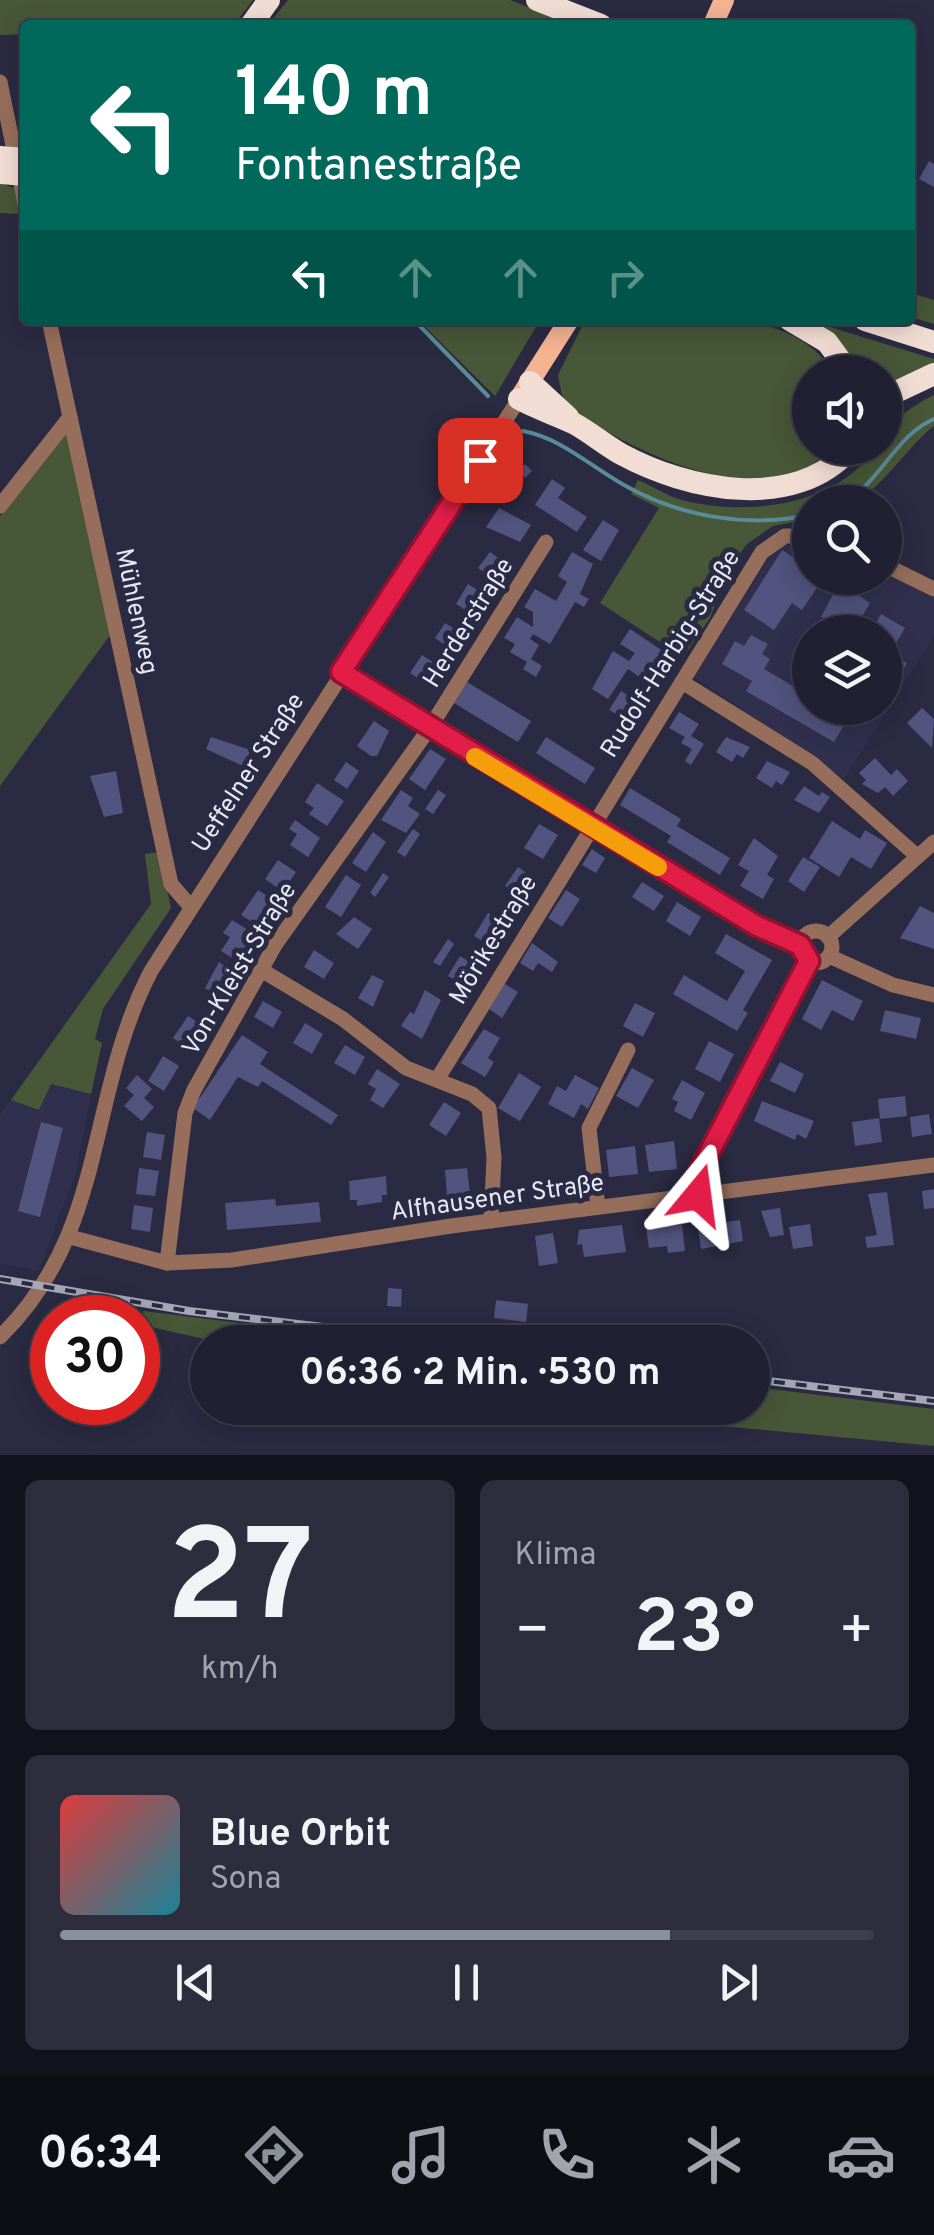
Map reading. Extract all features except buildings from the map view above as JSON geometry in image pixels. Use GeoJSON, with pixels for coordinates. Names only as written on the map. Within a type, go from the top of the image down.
{"type":"FeatureCollection","features":[{"type":"Feature","properties":{"kind":"highway"},"geometry":{"type":"LineString","coordinates":[[536,0],[588,20]]}},
{"type":"Feature","properties":{"kind":"highway"},"geometry":{"type":"LineString","coordinates":[[798,325],[827,342],[837,355]]}},
{"type":"Feature","properties":{"kind":"highway"},"geometry":{"type":"LineString","coordinates":[[881,325],[934,342]]}},
{"type":"Feature","properties":{"kind":"highway"},"geometry":{"type":"LineString","coordinates":[[902,389],[934,374]]}},
{"type":"Feature","properties":{"kind":"highway"},"geometry":{"type":"LineString","coordinates":[[524,390],[650,468],[708,485],[777,486],[814,477],[829,465]]}},
{"type":"Feature","properties":{"kind":"main road","name":"Ueffelner Straße"},"geometry":{"type":"LineString","coordinates":[[524,390],[566,325]]}},
{"type":"Feature","properties":{"kind":"street"},"geometry":{"type":"LineString","coordinates":[[0,82],[20,180]]}},
{"type":"Feature","properties":{"kind":"street","name":"Mühlenweg"},"geometry":{"type":"LineString","coordinates":[[50,325],[171,884],[190,906]]}},
{"type":"Feature","properties":{"kind":"street","name":"Ueffelner Straße"},"geometry":{"type":"LineString","coordinates":[[0,1337],[45,1287],[70,1238],[126,1022],[190,906],[524,390]]}},
{"type":"Feature","properties":{"kind":"street"},"geometry":{"type":"LineString","coordinates":[[0,506],[70,418]]}},
{"type":"Feature","properties":{"kind":"street","name":"Rudolf-Harbig-Straße"},"geometry":{"type":"LineString","coordinates":[[590,826],[762,552],[785,536],[792,536]]}},
{"type":"Feature","properties":{"kind":"street","name":"Herderstraße"},"geometry":{"type":"LineString","coordinates":[[429,729],[546,542]]}},
{"type":"Feature","properties":{"kind":"street"},"geometry":{"type":"LineString","coordinates":[[902,573],[934,589]]}},
{"type":"Feature","properties":{"kind":"street"},"geometry":{"type":"LineString","coordinates":[[341,672],[769,933],[800,945],[809,961]]}},
{"type":"Feature","properties":{"kind":"street"},"geometry":{"type":"LineString","coordinates":[[682,682],[812,763],[918,856]]}},
{"type":"Feature","properties":{"kind":"street","name":"Von-Kleist-Straße"},"geometry":{"type":"LineString","coordinates":[[167,1263],[188,1101],[275,945],[429,729]]}},
{"type":"Feature","properties":{"kind":"street","name":"Mörikestraße"},"geometry":{"type":"LineString","coordinates":[[438,1078],[590,826]]}},
{"type":"Feature","properties":{"kind":"street"},"geometry":{"type":"LineString","coordinates":[[828,937],[934,842]]}},
{"type":"Feature","properties":{"kind":"street"},"geometry":{"type":"LineString","coordinates":[[800,945],[810,932],[828,937]]}},
{"type":"Feature","properties":{"kind":"street"},"geometry":{"type":"LineString","coordinates":[[828,937],[829,956]]}},
{"type":"Feature","properties":{"kind":"street"},"geometry":{"type":"LineString","coordinates":[[809,961],[820,962],[829,956]]}},
{"type":"Feature","properties":{"kind":"street"},"geometry":{"type":"LineString","coordinates":[[829,956],[893,985],[934,996]]}},
{"type":"Feature","properties":{"kind":"street"},"geometry":{"type":"LineString","coordinates":[[698,1195],[697,1176],[809,961]]}},
{"type":"Feature","properties":{"kind":"street"},"geometry":{"type":"LineString","coordinates":[[262,972],[344,1019],[406,1068],[438,1078],[489,1108],[494,1158],[491,1220]]}},
{"type":"Feature","properties":{"kind":"street"},"geometry":{"type":"LineString","coordinates":[[598,1207],[589,1128],[628,1050]]}},
{"type":"Feature","properties":{"kind":"street","name":"Alfhausener Straße"},"geometry":{"type":"LineString","coordinates":[[70,1238],[167,1263],[232,1260],[491,1220],[934,1164]]}},
{"type":"Feature","properties":{"kind":"shaded area"},"geometry":{"type":"Polygon","coordinates":[[[783,544],[792,545],[792,595],[902,595],[902,581],[934,597],[934,636],[902,687],[902,615],[792,615],[792,725],[878,725],[844,779],[693,676],[777,546],[783,544]]]}},
{"type":"Feature","properties":{"kind":"shaded area"},"geometry":{"type":"Polygon","coordinates":[[[50,1084],[91,1094],[75,1175],[38,1271],[0,1263],[0,1115],[11,1100],[39,1110],[50,1084]]]}},
{"type":"Feature","properties":{"kind":"green space"},"geometry":{"type":"Polygon","coordinates":[[[0,0],[253,0],[238,20],[20,20],[20,34],[0,35],[0,0]]]}},
{"type":"Feature","properties":{"kind":"green space"},"geometry":{"type":"Polygon","coordinates":[[[288,0],[510,0],[560,20],[272,20],[288,0]]]}},
{"type":"Feature","properties":{"kind":"green space"},"geometry":{"type":"Polygon","coordinates":[[[0,183],[14,188],[20,214],[0,213],[0,183]]]}},
{"type":"Feature","properties":{"kind":"green space"},"geometry":{"type":"Polygon","coordinates":[[[915,294],[934,300],[934,324],[915,318],[915,294]]]}},
{"type":"Feature","properties":{"kind":"green space"},"geometry":{"type":"Polygon","coordinates":[[[423,325],[537,325],[495,396],[423,325]]]}},
{"type":"Feature","properties":{"kind":"green space"},"geometry":{"type":"Polygon","coordinates":[[[583,325],[762,325],[784,332],[818,355],[792,355],[792,465],[810,465],[782,477],[752,480],[720,476],[658,457],[580,416],[562,394],[558,375],[583,325]]]}},
{"type":"Feature","properties":{"kind":"green space"},"geometry":{"type":"Polygon","coordinates":[[[817,325],[934,359],[934,368],[902,384],[902,355],[842,355],[817,325]]]}},
{"type":"Feature","properties":{"kind":"green space"},"geometry":{"type":"Polygon","coordinates":[[[934,395],[934,426],[902,459],[902,416],[934,395]]]}},
{"type":"Feature","properties":{"kind":"green space"},"geometry":{"type":"Polygon","coordinates":[[[67,430],[110,635],[0,786],[0,516],[67,430]]]}},
{"type":"Feature","properties":{"kind":"green space"},"geometry":{"type":"Polygon","coordinates":[[[896,465],[877,485],[834,485],[859,468],[896,465]]]}},
{"type":"Feature","properties":{"kind":"green space"},"geometry":{"type":"Polygon","coordinates":[[[638,480],[676,498],[708,505],[792,501],[792,522],[773,526],[747,544],[729,568],[710,618],[683,657],[600,603],[659,508],[631,494],[638,480]]]}},
{"type":"Feature","properties":{"kind":"green space"},"geometry":{"type":"Polygon","coordinates":[[[159,852],[171,908],[103,1009],[95,1039],[102,1043],[91,1094],[51,1084],[39,1110],[11,1100],[151,904],[145,854],[159,852]]]}},
{"type":"Feature","properties":{"kind":"green space"},"geometry":{"type":"Polygon","coordinates":[[[160,1313],[256,1325],[190,1325],[190,1336],[160,1329],[160,1313]]]}},
{"type":"Feature","properties":{"kind":"green space"},"geometry":{"type":"Polygon","coordinates":[[[770,1389],[934,1409],[934,1446],[714,1425],[770,1425],[770,1389]]]}},
{"type":"Feature","properties":{"kind":"waterway"},"geometry":{"type":"LineString","coordinates":[[419,325],[488,396]]}},
{"type":"Feature","properties":{"kind":"waterway"},"geometry":{"type":"LineString","coordinates":[[866,485],[909,435],[934,419]]}},
{"type":"Feature","properties":{"kind":"waterway"},"geometry":{"type":"LineString","coordinates":[[523,431],[563,446],[611,478],[668,505],[739,520],[792,518]]}},
{"type":"Feature","properties":{"kind":"railway"},"geometry":{"type":"LineString","coordinates":[[0,1279],[189,1311],[306,1325]]}},
{"type":"Feature","properties":{"kind":"railway"},"geometry":{"type":"LineString","coordinates":[[770,1381],[934,1401]]}},
{"type":"Feature","properties":{"kind":"slow traffic"},"geometry":{"type":"LineString","coordinates":[[475,757],[658,867]]}},
{"type":"Feature","properties":{"kind":"route"},"geometry":{"type":"LineString","coordinates":[[480,460],[341,672],[757,926],[781,940],[800,945],[809,961],[697,1176],[698,1195]]}}]}
